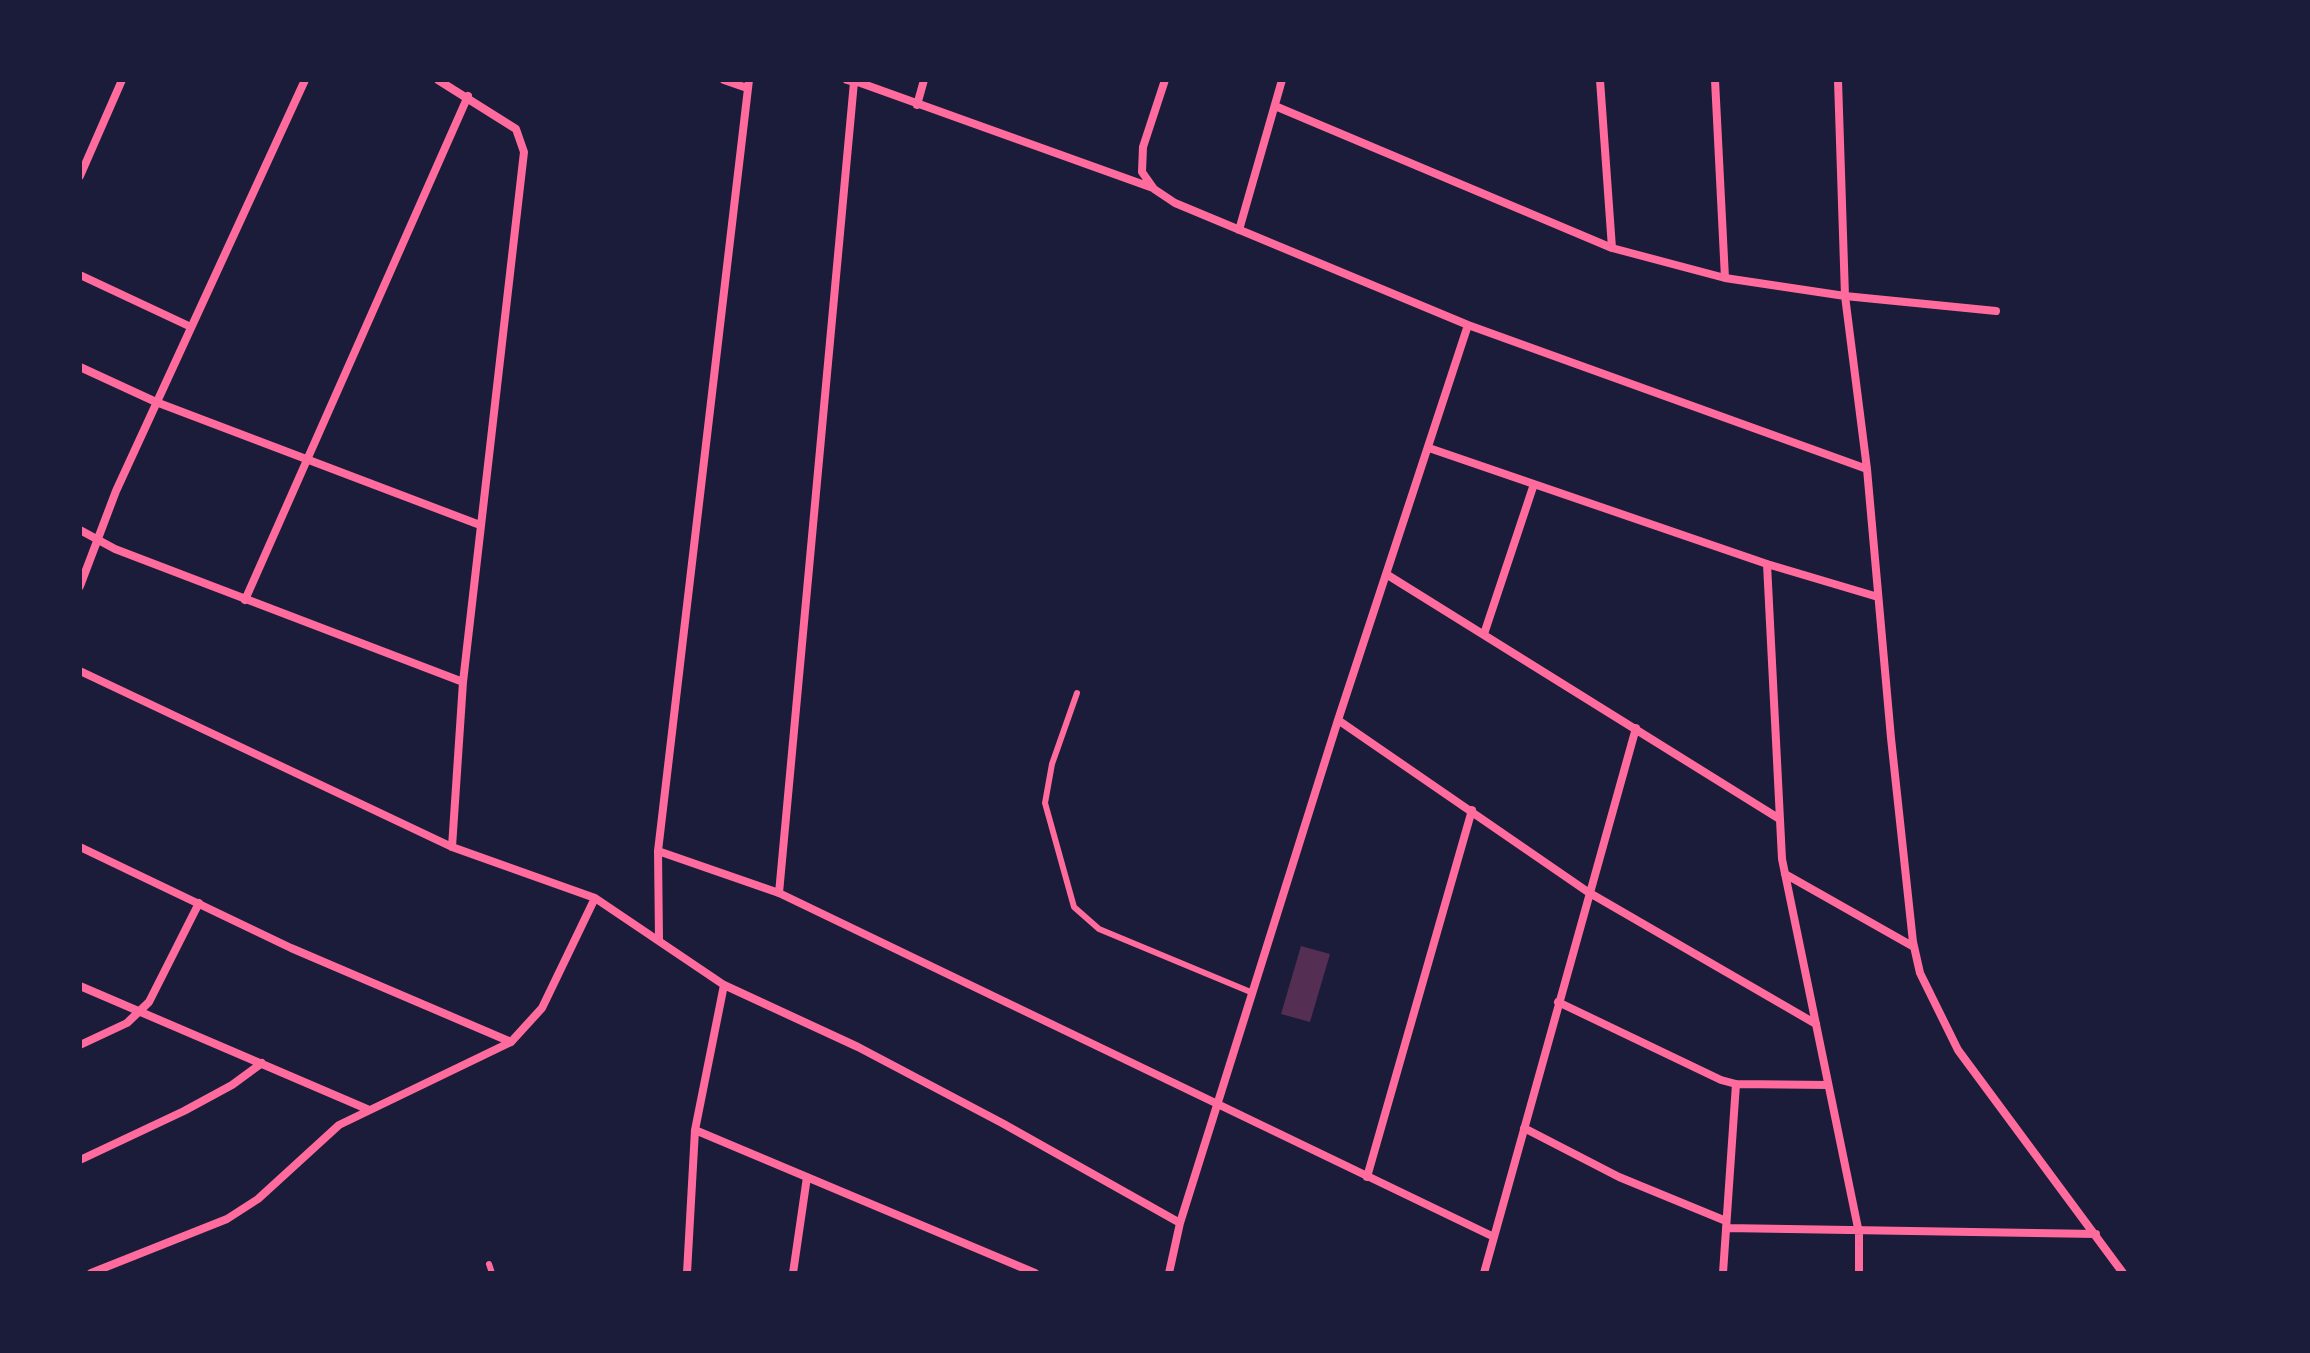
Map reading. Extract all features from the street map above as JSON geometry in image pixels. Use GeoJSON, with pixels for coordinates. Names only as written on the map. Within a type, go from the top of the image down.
{"type":"FeatureCollection","features":[{"type":"Feature","properties":{"kind":"street"},"geometry":{"type":"LineString","coordinates":[[80,176],[122,80]]}},
{"type":"Feature","properties":{"kind":"street"},"geometry":{"type":"LineString","coordinates":[[80,586],[156,402],[305,80]]}},
{"type":"Feature","properties":{"kind":"street"},"geometry":{"type":"LineString","coordinates":[[438,80],[468,96],[516,129],[524,152],[463,682],[452,847]]}},
{"type":"Feature","properties":{"kind":"street"},"geometry":{"type":"LineString","coordinates":[[659,940],[658,851],[748,84],[724,80]]}},
{"type":"Feature","properties":{"kind":"street"},"geometry":{"type":"LineString","coordinates":[[917,105],[924,80]]}},
{"type":"Feature","properties":{"kind":"street"},"geometry":{"type":"LineString","coordinates":[[1154,189],[1142,172],[1143,147],[1165,80]]}},
{"type":"Feature","properties":{"kind":"street"},"geometry":{"type":"LineString","coordinates":[[1239,230],[1282,80]]}},
{"type":"Feature","properties":{"kind":"street"},"geometry":{"type":"LineString","coordinates":[[1600,80],[1612,248]]}},
{"type":"Feature","properties":{"kind":"street"},"geometry":{"type":"LineString","coordinates":[[1715,80],[1725,278]]}},
{"type":"Feature","properties":{"kind":"street"},"geometry":{"type":"LineString","coordinates":[[1838,80],[1845,296],[1867,469],[1914,947],[1933,1004],[1958,1050],[2123,1273]]}},
{"type":"Feature","properties":{"kind":"street"},"geometry":{"type":"LineString","coordinates":[[779,893],[852,81],[1154,189],[1175,203],[1468,325],[1867,469]]}},
{"type":"Feature","properties":{"kind":"street"},"geometry":{"type":"LineString","coordinates":[[245,600],[468,96]]}},
{"type":"Feature","properties":{"kind":"street"},"geometry":{"type":"LineString","coordinates":[[1275,106],[1612,248],[1725,278],[1845,296],[1996,311]]}},
{"type":"Feature","properties":{"kind":"street"},"geometry":{"type":"LineString","coordinates":[[80,275],[191,327]]}},
{"type":"Feature","properties":{"kind":"street"},"geometry":{"type":"LineString","coordinates":[[1169,1273],[1180,1223],[1338,720],[1468,325]]}},
{"type":"Feature","properties":{"kind":"street"},"geometry":{"type":"LineString","coordinates":[[80,367],[156,402],[304,461],[480,525]]}},
{"type":"Feature","properties":{"kind":"street"},"geometry":{"type":"LineString","coordinates":[[1429,448],[1767,564],[1878,597]]}},
{"type":"Feature","properties":{"kind":"street"},"geometry":{"type":"LineString","coordinates":[[1484,634],[1534,484]]}},
{"type":"Feature","properties":{"kind":"street"},"geometry":{"type":"LineString","coordinates":[[80,530],[98,537],[115,549],[463,682]]}},
{"type":"Feature","properties":{"kind":"street"},"geometry":{"type":"LineString","coordinates":[[1767,564],[1778,818],[1785,874],[1859,1233],[1859,1273]]}},
{"type":"Feature","properties":{"kind":"street"},"geometry":{"type":"LineString","coordinates":[[1386,574],[1778,818]]}},
{"type":"Feature","properties":{"kind":"street"},"geometry":{"type":"LineString","coordinates":[[80,671],[452,847],[595,898],[724,985],[858,1047],[1180,1223]]}},
{"type":"Feature","properties":{"kind":"street"},"geometry":{"type":"LineString","coordinates":[[1338,720],[1588,892],[1816,1024]]}},
{"type":"Feature","properties":{"kind":"street"},"geometry":{"type":"LineString","coordinates":[[1484,1273],[1636,728]]}},
{"type":"Feature","properties":{"kind":"street"},"geometry":{"type":"LineString","coordinates":[[1367,1177],[1472,810]]}},
{"type":"Feature","properties":{"kind":"street"},"geometry":{"type":"LineString","coordinates":[[80,847],[291,948],[511,1042]]}},
{"type":"Feature","properties":{"kind":"street"},"geometry":{"type":"LineString","coordinates":[[658,851],[779,893],[1494,1237]]}},
{"type":"Feature","properties":{"kind":"street"},"geometry":{"type":"LineString","coordinates":[[1785,874],[1914,947]]}},
{"type":"Feature","properties":{"kind":"street"},"geometry":{"type":"LineString","coordinates":[[91,1273],[227,1219],[258,1199],[331,1131],[367,1109],[478,1061],[511,1042],[542,1008],[595,898]]}},
{"type":"Feature","properties":{"kind":"street"},"geometry":{"type":"LineString","coordinates":[[80,1045],[127,1023],[139,1013],[156,991],[199,903]]}},
{"type":"Feature","properties":{"kind":"street"},"geometry":{"type":"LineString","coordinates":[[687,1273],[695,1130],[724,985]]}},
{"type":"Feature","properties":{"kind":"street"},"geometry":{"type":"LineString","coordinates":[[80,986],[367,1109]]}},
{"type":"Feature","properties":{"kind":"street"},"geometry":{"type":"LineString","coordinates":[[1558,1002],[1721,1080],[1736,1084],[1828,1085]]}},
{"type":"Feature","properties":{"kind":"street"},"geometry":{"type":"LineString","coordinates":[[80,1160],[184,1111],[232,1085],[262,1063]]}},
{"type":"Feature","properties":{"kind":"street"},"geometry":{"type":"LineString","coordinates":[[1723,1273],[1736,1084]]}},
{"type":"Feature","properties":{"kind":"street"},"geometry":{"type":"LineString","coordinates":[[1524,1128],[1619,1177],[1726,1225],[1859,1233],[2096,1234]]}},
{"type":"Feature","properties":{"kind":"street"},"geometry":{"type":"LineString","coordinates":[[695,1130],[1035,1273]]}},
{"type":"Feature","properties":{"kind":"street"},"geometry":{"type":"LineString","coordinates":[[793,1273],[807,1177]]}},
{"type":"Feature","properties":{"kind":"lane"},"geometry":{"type":"LineString","coordinates":[[1077,693],[1052,764],[1045,803],[1074,907],[1099,929],[1253,993]]}},
{"type":"Feature","properties":{"kind":"lane"},"geometry":{"type":"LineString","coordinates":[[489,1264],[492,1273]]}},
{"type":"Feature","properties":{"kind":"building"},"geometry":{"type":"Polygon","coordinates":[[[1301,946],[1330,954],[1310,1022],[1281,1014],[1301,946]]]}}]}
